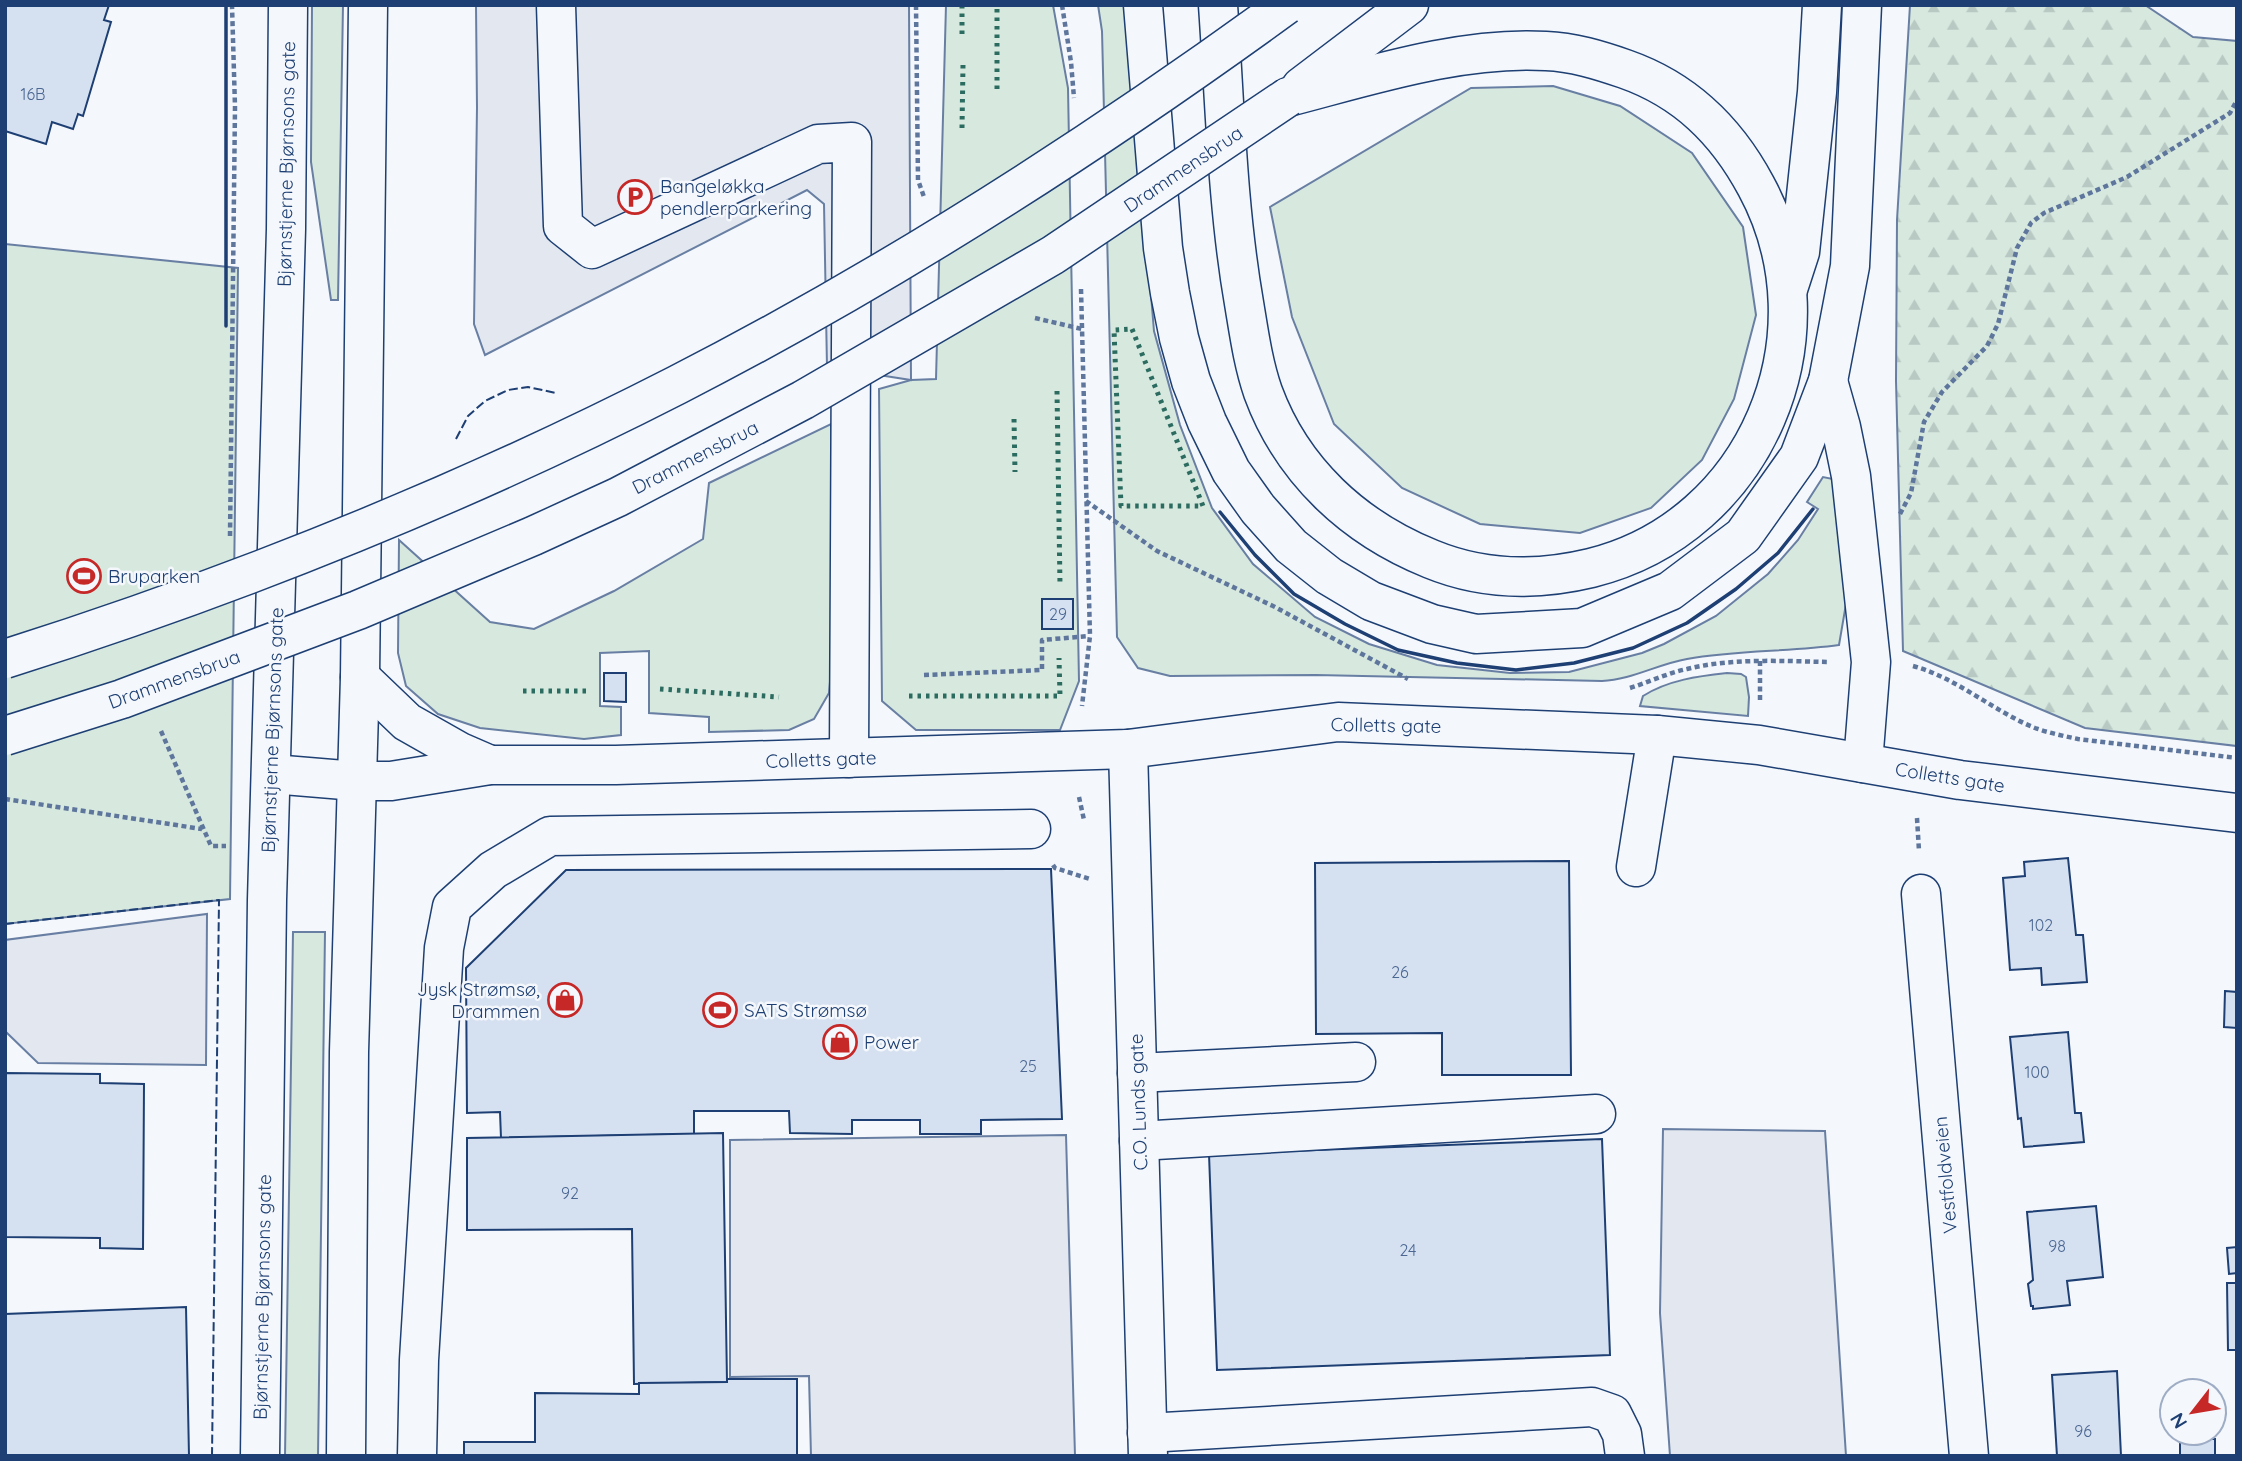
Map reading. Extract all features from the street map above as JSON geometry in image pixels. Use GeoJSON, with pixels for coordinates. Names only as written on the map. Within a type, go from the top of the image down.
{"type":"FeatureCollection","features":[{"type":"Feature","properties":{"kind":"main road","name":"Bjørnstjerne Bjørnsons gate"},"geometry":{"type":"LineString","coordinates":[[260,1456],[267,900],[286,229],[288,5]]}},
{"type":"Feature","properties":{"kind":"main road"},"geometry":{"type":"LineString","coordinates":[[346,1456],[349,1052],[360,677],[368,5]]}},
{"type":"Feature","properties":{"kind":"main road"},"geometry":{"type":"LineString","coordinates":[[556,5],[563,226],[592,249],[818,144],[852,142],[849,758]]}},
{"type":"Feature","properties":{"kind":"main road"},"geometry":{"type":"LineString","coordinates":[[1143,5],[1163,248],[1179,338],[1191,381],[1207,422],[1231,471],[1258,509],[1291,546],[1329,576],[1371,600],[1432,624],[1476,634],[1582,628],[1670,592],[1743,536],[1799,457],[1828,380],[1850,265],[1862,5]]}},
{"type":"Feature","properties":{"kind":"main road"},"geometry":{"type":"LineString","coordinates":[[1218,5],[1233,231],[1247,324],[1263,393],[1280,427],[1300,461],[1329,496],[1364,525],[1402,548],[1441,564],[1484,575],[1527,578],[1565,574],[1610,563],[1649,546],[1681,527],[1713,499],[1743,464],[1760,433],[1782,367],[1788,289],[1800,252],[1817,92],[1822,5]]}},
{"type":"Feature","properties":{"kind":"main road"},"geometry":{"type":"LineString","coordinates":[[5,659],[99,629],[421,504],[678,384],[931,243],[1084,147],[1286,5]]}},
{"type":"Feature","properties":{"kind":"main road"},"geometry":{"type":"LineString","coordinates":[[1335,75],[1409,5]]}},
{"type":"Feature","properties":{"kind":"main road","name":"Drammensbrua"},"geometry":{"type":"LineString","coordinates":[[5,736],[122,699],[358,610],[618,497],[803,400],[1041,262],[1120,212],[1288,97],[1335,75],[1399,69],[1510,50],[1550,51],[1593,57],[1634,72],[1677,93],[1716,127],[1743,161],[1766,204],[1783,251],[1788,289]]}},
{"type":"Feature","properties":{"kind":"main road"},"geometry":{"type":"LineString","coordinates":[[1828,380],[1851,476],[1871,662],[1863,763]]}},
{"type":"Feature","properties":{"kind":"main road","name":"Colletts gate"},"geometry":{"type":"LineString","coordinates":[[360,677],[407,722],[460,752],[490,765]]}},
{"type":"Feature","properties":{"kind":"main road","name":"Colletts gate"},"geometry":{"type":"LineString","coordinates":[[272,774],[391,781],[490,765],[616,765],[1128,749],[1338,722],[1657,735],[1759,745],[1960,780],[2237,813]]}},
{"type":"Feature","properties":{"kind":"main road"},"geometry":{"type":"LineString","coordinates":[[1636,867],[1657,735]]}},
{"type":"Feature","properties":{"kind":"main road","name":"C.O. Lunds gate"},"geometry":{"type":"LineString","coordinates":[[1128,749],[1147,1444]]}},
{"type":"Feature","properties":{"kind":"main road"},"geometry":{"type":"LineString","coordinates":[[417,1456],[419,1360],[444,948],[453,907],[493,870],[550,836],[1031,829]]}},
{"type":"Feature","properties":{"kind":"main road","name":"Vestfoldveien"},"geometry":{"type":"LineString","coordinates":[[1921,894],[1969,1456]]}},
{"type":"Feature","properties":{"kind":"main road"},"geometry":{"type":"LineString","coordinates":[[1137,1073],[1356,1062]]}},
{"type":"Feature","properties":{"kind":"main road"},"geometry":{"type":"LineString","coordinates":[[1139,1140],[1596,1114]]}},
{"type":"Feature","properties":{"kind":"main road"},"geometry":{"type":"LineString","coordinates":[[1147,1444],[1592,1407],[1612,1414],[1622,1434],[1625,1456]]}},
{"type":"Feature","properties":{"kind":"path"},"geometry":{"type":"LineString","coordinates":[[230,542],[235,107],[232,5]]}},
{"type":"Feature","properties":{"kind":"path"},"geometry":{"type":"LineString","coordinates":[[1062,5],[1075,110]]}},
{"type":"Feature","properties":{"kind":"path"},"geometry":{"type":"LineString","coordinates":[[1860,550],[1883,536],[1896,522],[1911,493],[1924,422],[1942,392],[1987,346],[1998,324],[2017,248],[2031,223],[2044,213],[2127,177],[2230,113],[2237,100]]}},
{"type":"Feature","properties":{"kind":"path"},"geometry":{"type":"LineString","coordinates":[[1081,287],[1090,636],[1081,715]]}},
{"type":"Feature","properties":{"kind":"path"},"geometry":{"type":"LineString","coordinates":[[1086,501],[1157,551],[1275,607],[1413,682]]}},
{"type":"Feature","properties":{"kind":"path"},"geometry":{"type":"LineString","coordinates":[[924,675],[1042,670],[1042,640],[1090,636]]}},
{"type":"Feature","properties":{"kind":"path"},"geometry":{"type":"LineString","coordinates":[[1760,661],[1760,712]]}},
{"type":"Feature","properties":{"kind":"path"},"geometry":{"type":"LineString","coordinates":[[1623,690],[1686,668],[1760,661],[1910,665],[1923,669],[2035,728],[2078,739],[2237,758]]}},
{"type":"Feature","properties":{"kind":"path"},"geometry":{"type":"LineString","coordinates":[[155,730],[162,731],[211,846],[230,846]]}},
{"type":"Feature","properties":{"kind":"path"},"geometry":{"type":"LineString","coordinates":[[5,799],[203,829]]}},
{"type":"Feature","properties":{"kind":"green space"},"geometry":{"type":"Polygon","coordinates":[[[312,5],[343,5],[338,300],[331,300],[311,162],[312,5]]]}},
{"type":"Feature","properties":{"kind":"green space"},"geometry":{"type":"Polygon","coordinates":[[[946,5],[1053,5],[1068,88],[1079,681],[1060,730],[916,730],[882,701],[879,389],[911,380],[936,379],[946,5]]]}},
{"type":"Feature","properties":{"kind":"green space"},"geometry":{"type":"Polygon","coordinates":[[[1098,5],[1127,5],[1154,331],[1180,425],[1212,508],[1253,564],[1315,617],[1369,644],[1437,665],[1510,673],[1569,672],[1642,653],[1716,616],[1768,574],[1798,540],[1818,509],[1807,502],[1823,477],[1833,479],[1846,604],[1839,645],[1706,656],[1676,661],[1623,678],[1602,681],[1316,675],[1170,676],[1138,668],[1117,637],[1102,31],[1098,5]]]}},
{"type":"Feature","properties":{"kind":"green space"},"geometry":{"type":"Polygon","coordinates":[[[1910,5],[2145,5],[2193,37],[2237,41],[2237,746],[2085,728],[1903,651],[1896,381],[1897,220],[1910,5]]]}},
{"type":"Feature","properties":{"kind":"green space"},"geometry":{"type":"Polygon","coordinates":[[[1553,86],[1620,106],[1692,153],[1743,227],[1756,315],[1734,399],[1702,460],[1651,508],[1580,533],[1480,524],[1402,488],[1334,424],[1292,317],[1270,207],[1471,88],[1553,86]]]}},
{"type":"Feature","properties":{"kind":"green space"},"geometry":{"type":"Polygon","coordinates":[[[5,244],[238,268],[230,899],[5,924],[5,244]]]}},
{"type":"Feature","properties":{"kind":"green space"},"geometry":{"type":"Polygon","coordinates":[[[831,424],[836,613],[829,693],[814,719],[789,730],[709,732],[709,717],[649,713],[649,651],[600,653],[600,706],[621,707],[621,735],[584,739],[480,728],[438,714],[406,686],[398,653],[399,540],[490,622],[534,629],[614,591],[703,539],[709,483],[831,424]]]}},
{"type":"Feature","properties":{"kind":"green space"},"geometry":{"type":"Polygon","coordinates":[[[1727,673],[1746,677],[1748,716],[1640,706],[1643,696],[1673,682],[1727,673]]]}},
{"type":"Feature","properties":{"kind":"green space"},"geometry":{"type":"Polygon","coordinates":[[[293,932],[325,932],[318,1456],[285,1456],[293,932]]]}},
{"type":"Feature","properties":{"kind":"shaded area","name":"Bangeløkka pendlerparkering"},"geometry":{"type":"Polygon","coordinates":[[[476,5],[909,5],[911,380],[827,367],[824,204],[807,190],[485,355],[474,324],[476,5]]]}},
{"type":"Feature","properties":{"kind":"shaded area"},"geometry":{"type":"Polygon","coordinates":[[[207,914],[206,1065],[38,1063],[5,1031],[5,940],[207,914]]]}},
{"type":"Feature","properties":{"kind":"shaded area"},"geometry":{"type":"Polygon","coordinates":[[[1663,1129],[1825,1131],[1846,1456],[1670,1456],[1660,1313],[1663,1129]]]}},
{"type":"Feature","properties":{"kind":"shaded area"},"geometry":{"type":"Polygon","coordinates":[[[1066,1135],[1075,1456],[811,1456],[809,1376],[730,1377],[730,1140],[1066,1135]]]}},
{"type":"Feature","properties":{"kind":"building"},"geometry":{"type":"Polygon","coordinates":[[[5,5],[109,5],[104,20],[111,22],[83,116],[78,114],[73,129],[52,122],[46,144],[5,131],[5,5]]]}},
{"type":"Feature","properties":{"kind":"building"},"geometry":{"type":"Polygon","coordinates":[[[1042,599],[1073,599],[1073,629],[1042,629],[1042,599]]]}},
{"type":"Feature","properties":{"kind":"building"},"geometry":{"type":"Polygon","coordinates":[[[604,673],[626,673],[626,702],[604,701],[604,673]]]}},
{"type":"Feature","properties":{"kind":"building"},"geometry":{"type":"Polygon","coordinates":[[[2068,858],[2076,935],[2083,935],[2087,982],[2042,985],[2041,968],[2010,970],[2003,878],[2025,876],[2024,862],[2068,858]]]}},
{"type":"Feature","properties":{"kind":"building"},"geometry":{"type":"Polygon","coordinates":[[[1569,861],[1571,1075],[1442,1075],[1442,1033],[1316,1034],[1315,863],[1569,861]]]}},
{"type":"Feature","properties":{"kind":"building"},"geometry":{"type":"Polygon","coordinates":[[[1051,869],[1062,1119],[981,1120],[981,1134],[920,1134],[920,1120],[852,1120],[852,1134],[790,1133],[789,1111],[694,1111],[694,1134],[501,1138],[500,1112],[467,1113],[466,968],[566,870],[1051,869]]]}},
{"type":"Feature","properties":{"kind":"building"},"geometry":{"type":"Polygon","coordinates":[[[2225,991],[2237,992],[2237,1028],[2224,1027],[2225,991]]]}},
{"type":"Feature","properties":{"kind":"building"},"geometry":{"type":"Polygon","coordinates":[[[2068,1032],[2075,1113],[2081,1113],[2084,1142],[2024,1147],[2021,1118],[2018,1119],[2010,1037],[2068,1032]]]}},
{"type":"Feature","properties":{"kind":"building"},"geometry":{"type":"Polygon","coordinates":[[[5,1073],[100,1074],[100,1083],[144,1084],[143,1249],[100,1248],[100,1238],[5,1237],[5,1073]]]}},
{"type":"Feature","properties":{"kind":"building"},"geometry":{"type":"Polygon","coordinates":[[[723,1133],[727,1382],[634,1384],[632,1229],[467,1230],[467,1138],[723,1133]]]}},
{"type":"Feature","properties":{"kind":"building"},"geometry":{"type":"Polygon","coordinates":[[[1602,1139],[1610,1355],[1217,1370],[1209,1154],[1602,1139]]]}},
{"type":"Feature","properties":{"kind":"building"},"geometry":{"type":"Polygon","coordinates":[[[2096,1206],[2103,1277],[2067,1281],[2070,1305],[2033,1309],[2028,1284],[2033,1280],[2027,1212],[2096,1206]]]}},
{"type":"Feature","properties":{"kind":"building"},"geometry":{"type":"Polygon","coordinates":[[[2237,1247],[2237,1273],[2229,1274],[2227,1248],[2237,1247]]]}},
{"type":"Feature","properties":{"kind":"building"},"geometry":{"type":"Polygon","coordinates":[[[2227,1283],[2237,1283],[2237,1350],[2228,1350],[2227,1283]]]}},
{"type":"Feature","properties":{"kind":"building"},"geometry":{"type":"Polygon","coordinates":[[[186,1307],[189,1456],[5,1456],[5,1314],[186,1307]]]}},
{"type":"Feature","properties":{"kind":"building"},"geometry":{"type":"Polygon","coordinates":[[[2117,1371],[2121,1456],[2057,1456],[2052,1375],[2117,1371]]]}},
{"type":"Feature","properties":{"kind":"building"},"geometry":{"type":"Polygon","coordinates":[[[727,1379],[797,1379],[797,1456],[464,1456],[464,1442],[535,1442],[535,1393],[639,1394],[639,1383],[727,1382],[727,1379]]]}},
{"type":"Feature","properties":{"kind":"building"},"geometry":{"type":"Polygon","coordinates":[[[2180,1447],[2215,1447],[2215,1456],[2180,1456],[2180,1447]]]}},
{"type":"Feature","properties":{"kind":"hedge"},"geometry":{"type":"LineString","coordinates":[[962,5],[962,34]]}},
{"type":"Feature","properties":{"kind":"hedge"},"geometry":{"type":"LineString","coordinates":[[997,5],[997,89]]}},
{"type":"Feature","properties":{"kind":"hedge"},"geometry":{"type":"LineString","coordinates":[[962,128],[963,65]]}},
{"type":"Feature","properties":{"kind":"hedge"},"geometry":{"type":"LineString","coordinates":[[1132,329],[1203,506],[1121,506],[1114,330],[1132,329]]}},
{"type":"Feature","properties":{"kind":"hedge"},"geometry":{"type":"LineString","coordinates":[[1057,391],[1060,585]]}},
{"type":"Feature","properties":{"kind":"hedge"},"geometry":{"type":"LineString","coordinates":[[1014,419],[1015,472]]}},
{"type":"Feature","properties":{"kind":"hedge"},"geometry":{"type":"LineString","coordinates":[[909,696],[1060,696],[1059,658]]}},
{"type":"Feature","properties":{"kind":"hedge"},"geometry":{"type":"LineString","coordinates":[[660,689],[779,697]]}},
{"type":"Feature","properties":{"kind":"hedge"},"geometry":{"type":"LineString","coordinates":[[523,691],[590,691]]}},
{"type":"Feature","properties":{"kind":"fence"},"geometry":{"type":"LineString","coordinates":[[456,439],[468,416],[485,401],[508,390],[528,387],[556,393]]}},
{"type":"Feature","properties":{"kind":"fence"},"geometry":{"type":"LineString","coordinates":[[5,924],[219,900],[212,1456]]}},
{"type":"Feature","properties":{"kind":"wall"},"geometry":{"type":"LineString","coordinates":[[226,5],[226,326]]}},
{"type":"Feature","properties":{"kind":"wall"},"geometry":{"type":"LineString","coordinates":[[1220,512],[1255,555],[1294,594],[1345,624],[1398,650],[1457,663],[1516,670],[1574,663],[1633,648],[1687,623],[1736,589],[1778,553],[1813,509]]}},
{"type":"Feature","properties":{"kind":"place","name":"Bangeløkka pendlerparkering"},"geometry":{"type":"Point","coordinates":[635,197]}},
{"type":"Feature","properties":{"kind":"place","name":"Bruparken"},"geometry":{"type":"Point","coordinates":[84,576]}},
{"type":"Feature","properties":{"kind":"place","name":"Jysk Strømsø, Drammen"},"geometry":{"type":"Point","coordinates":[565,1000]}},
{"type":"Feature","properties":{"kind":"place","name":"SATS Strømsø"},"geometry":{"type":"Point","coordinates":[720,1010]}},
{"type":"Feature","properties":{"kind":"place","name":"Power"},"geometry":{"type":"Point","coordinates":[840,1042]}}]}
